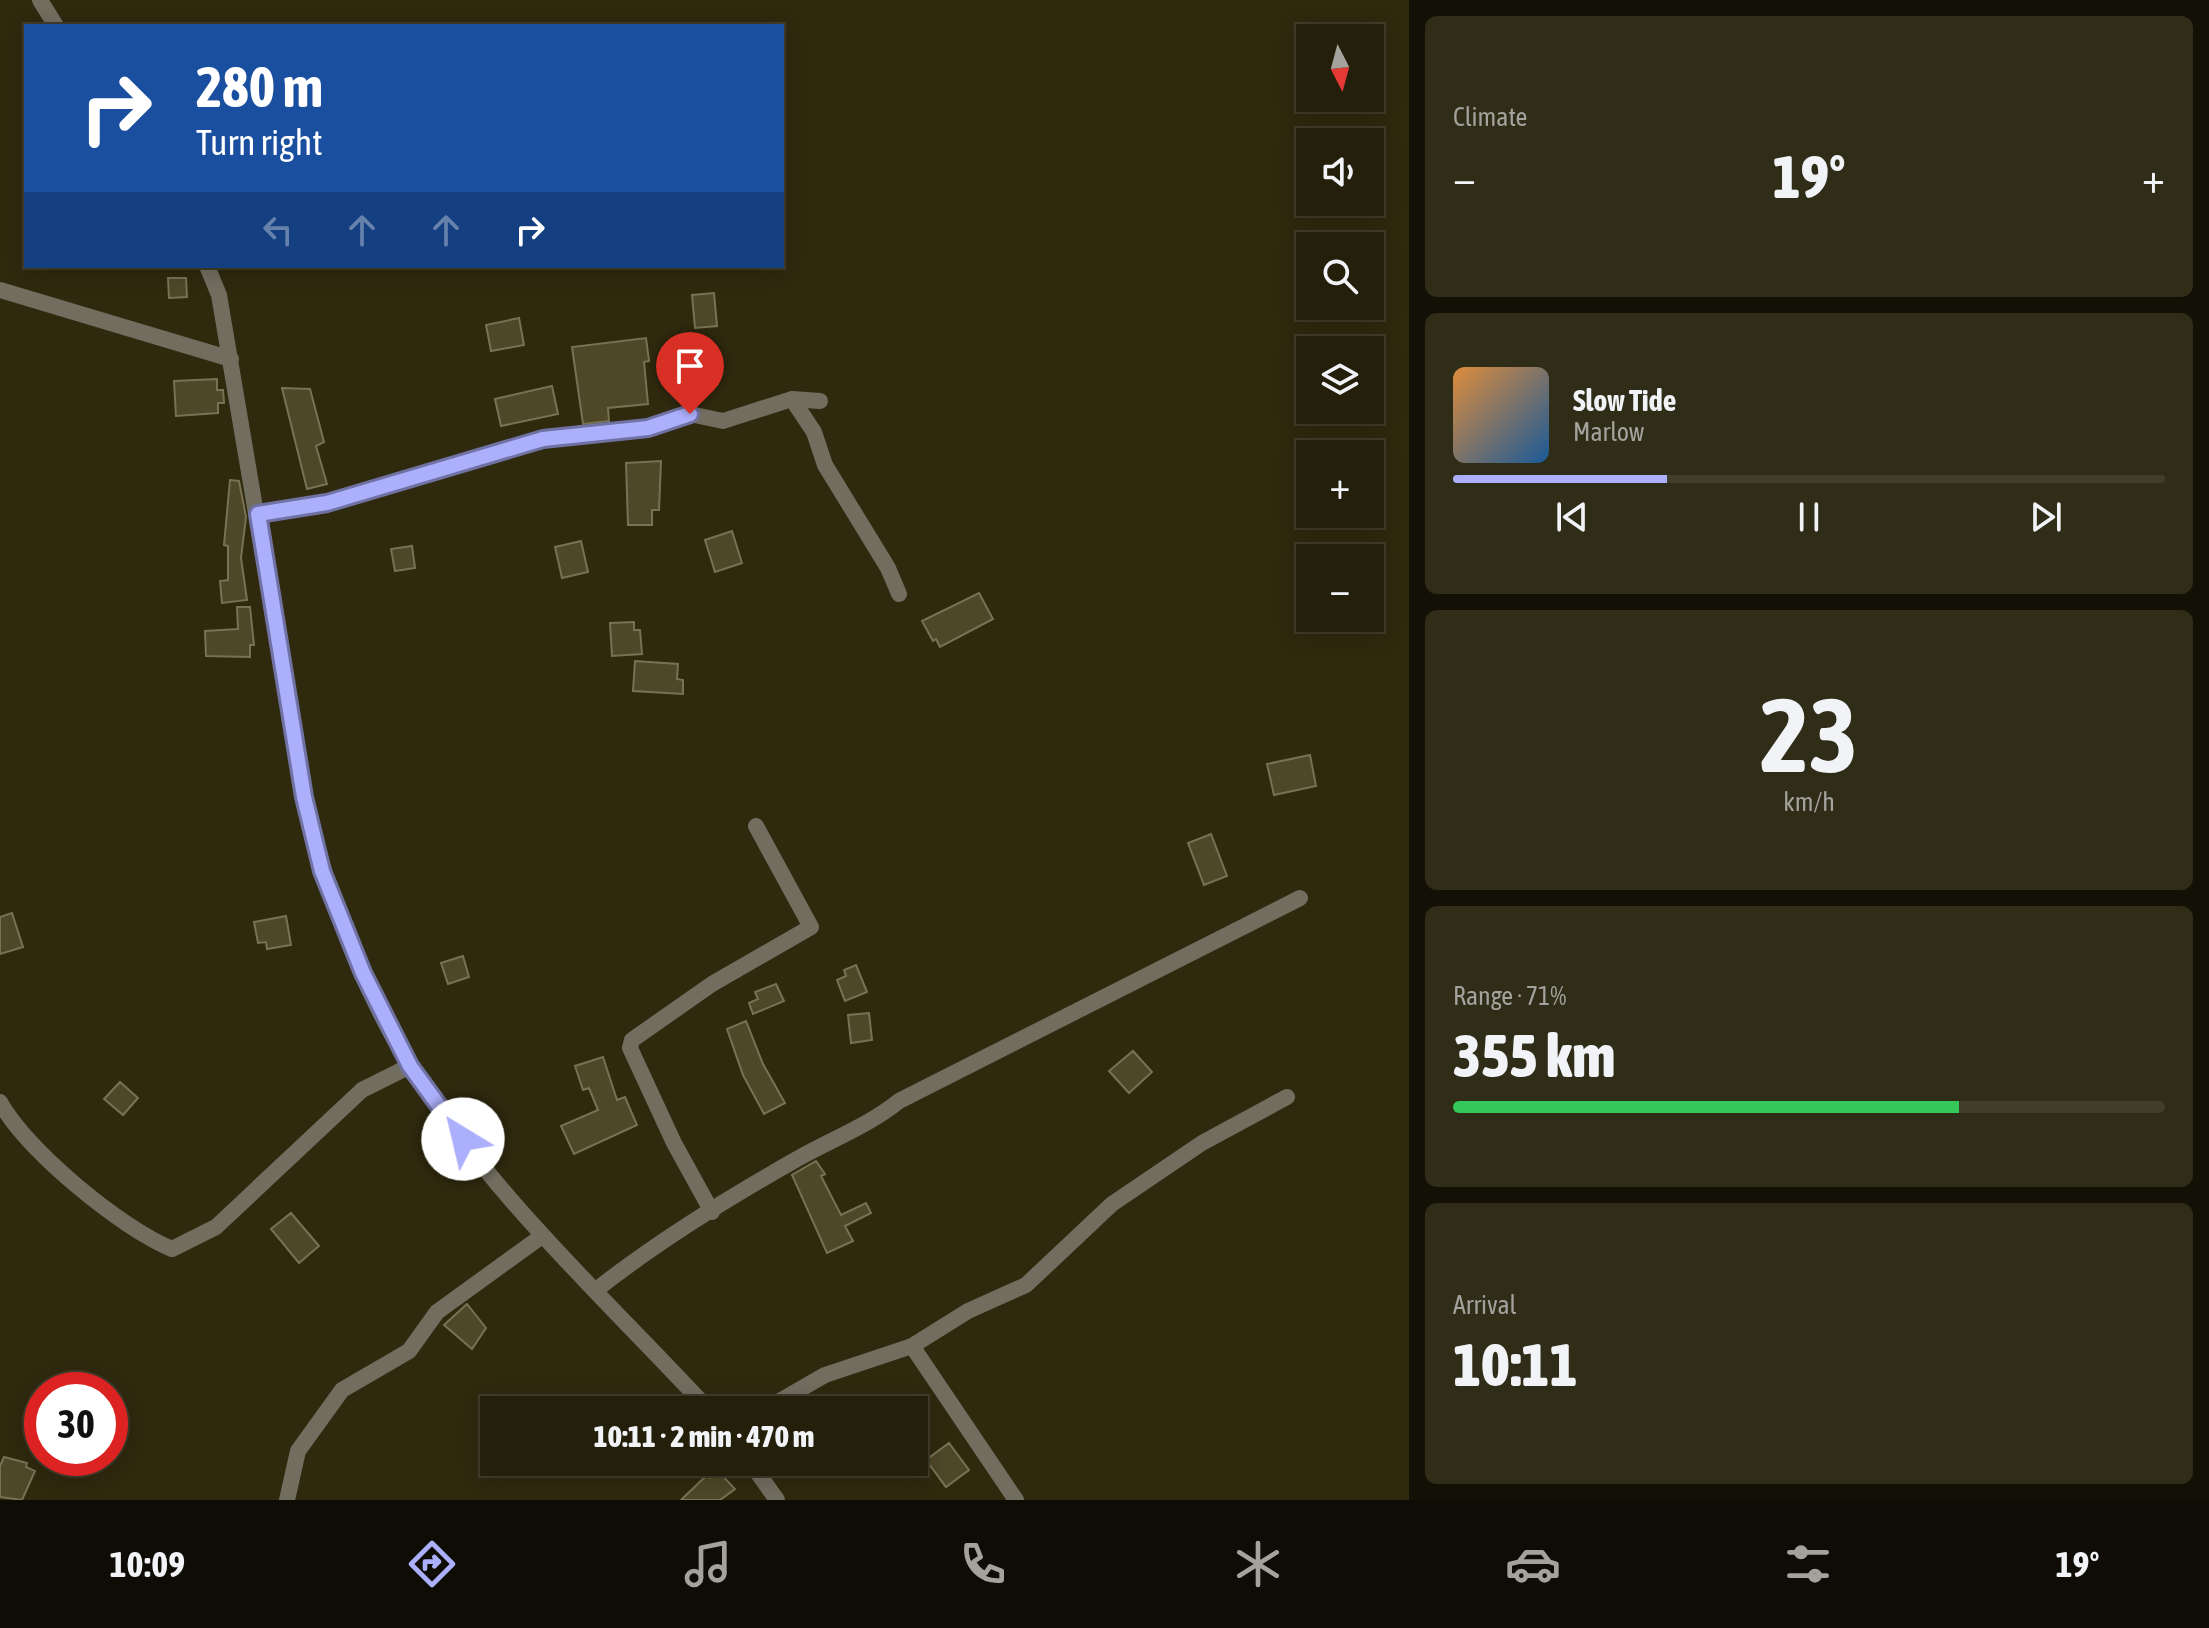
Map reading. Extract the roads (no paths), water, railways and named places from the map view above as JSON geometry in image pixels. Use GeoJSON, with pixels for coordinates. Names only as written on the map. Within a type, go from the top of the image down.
{"type":"FeatureCollection","features":[{"type":"Feature","properties":{"kind":"street"},"geometry":{"type":"LineString","coordinates":[[40,0],[55,24]]}},
{"type":"Feature","properties":{"kind":"street"},"geometry":{"type":"LineString","coordinates":[[208,268],[219,295],[231,359],[304,797],[322,871],[363,973],[410,1066],[463,1139],[542,1236],[696,1396]]}},
{"type":"Feature","properties":{"kind":"street"},"geometry":{"type":"LineString","coordinates":[[0,290],[231,359]]}},
{"type":"Feature","properties":{"kind":"street"},"geometry":{"type":"LineString","coordinates":[[258,514],[327,503],[543,439],[648,428],[690,414],[723,421],[792,399],[820,401]]}},
{"type":"Feature","properties":{"kind":"street"},"geometry":{"type":"LineString","coordinates":[[792,399],[814,432],[825,465],[888,568],[899,594]]}},
{"type":"Feature","properties":{"kind":"street"},"geometry":{"type":"LineString","coordinates":[[712,1212],[674,1143],[630,1048],[632,1040],[712,984],[811,927],[756,826]]}},
{"type":"Feature","properties":{"kind":"street"},"geometry":{"type":"LineString","coordinates":[[596,1290],[623,1268],[794,1160],[868,1124],[899,1101],[1300,898]]}},
{"type":"Feature","properties":{"kind":"street"},"geometry":{"type":"LineString","coordinates":[[0,1102],[22,1135],[45,1158],[133,1230],[172,1249],[216,1227],[362,1090],[410,1066]]}},
{"type":"Feature","properties":{"kind":"street"},"geometry":{"type":"LineString","coordinates":[[788,1396],[825,1375],[912,1346],[968,1311],[1026,1285],[1112,1204],[1202,1143],[1287,1097]]}},
{"type":"Feature","properties":{"kind":"street"},"geometry":{"type":"LineString","coordinates":[[287,1500],[298,1451],[342,1390],[409,1351],[437,1312],[542,1236]]}},
{"type":"Feature","properties":{"kind":"street"},"geometry":{"type":"LineString","coordinates":[[912,1346],[1016,1500]]}},
{"type":"Feature","properties":{"kind":"street"},"geometry":{"type":"LineString","coordinates":[[760,1476],[777,1500]]}}]}
